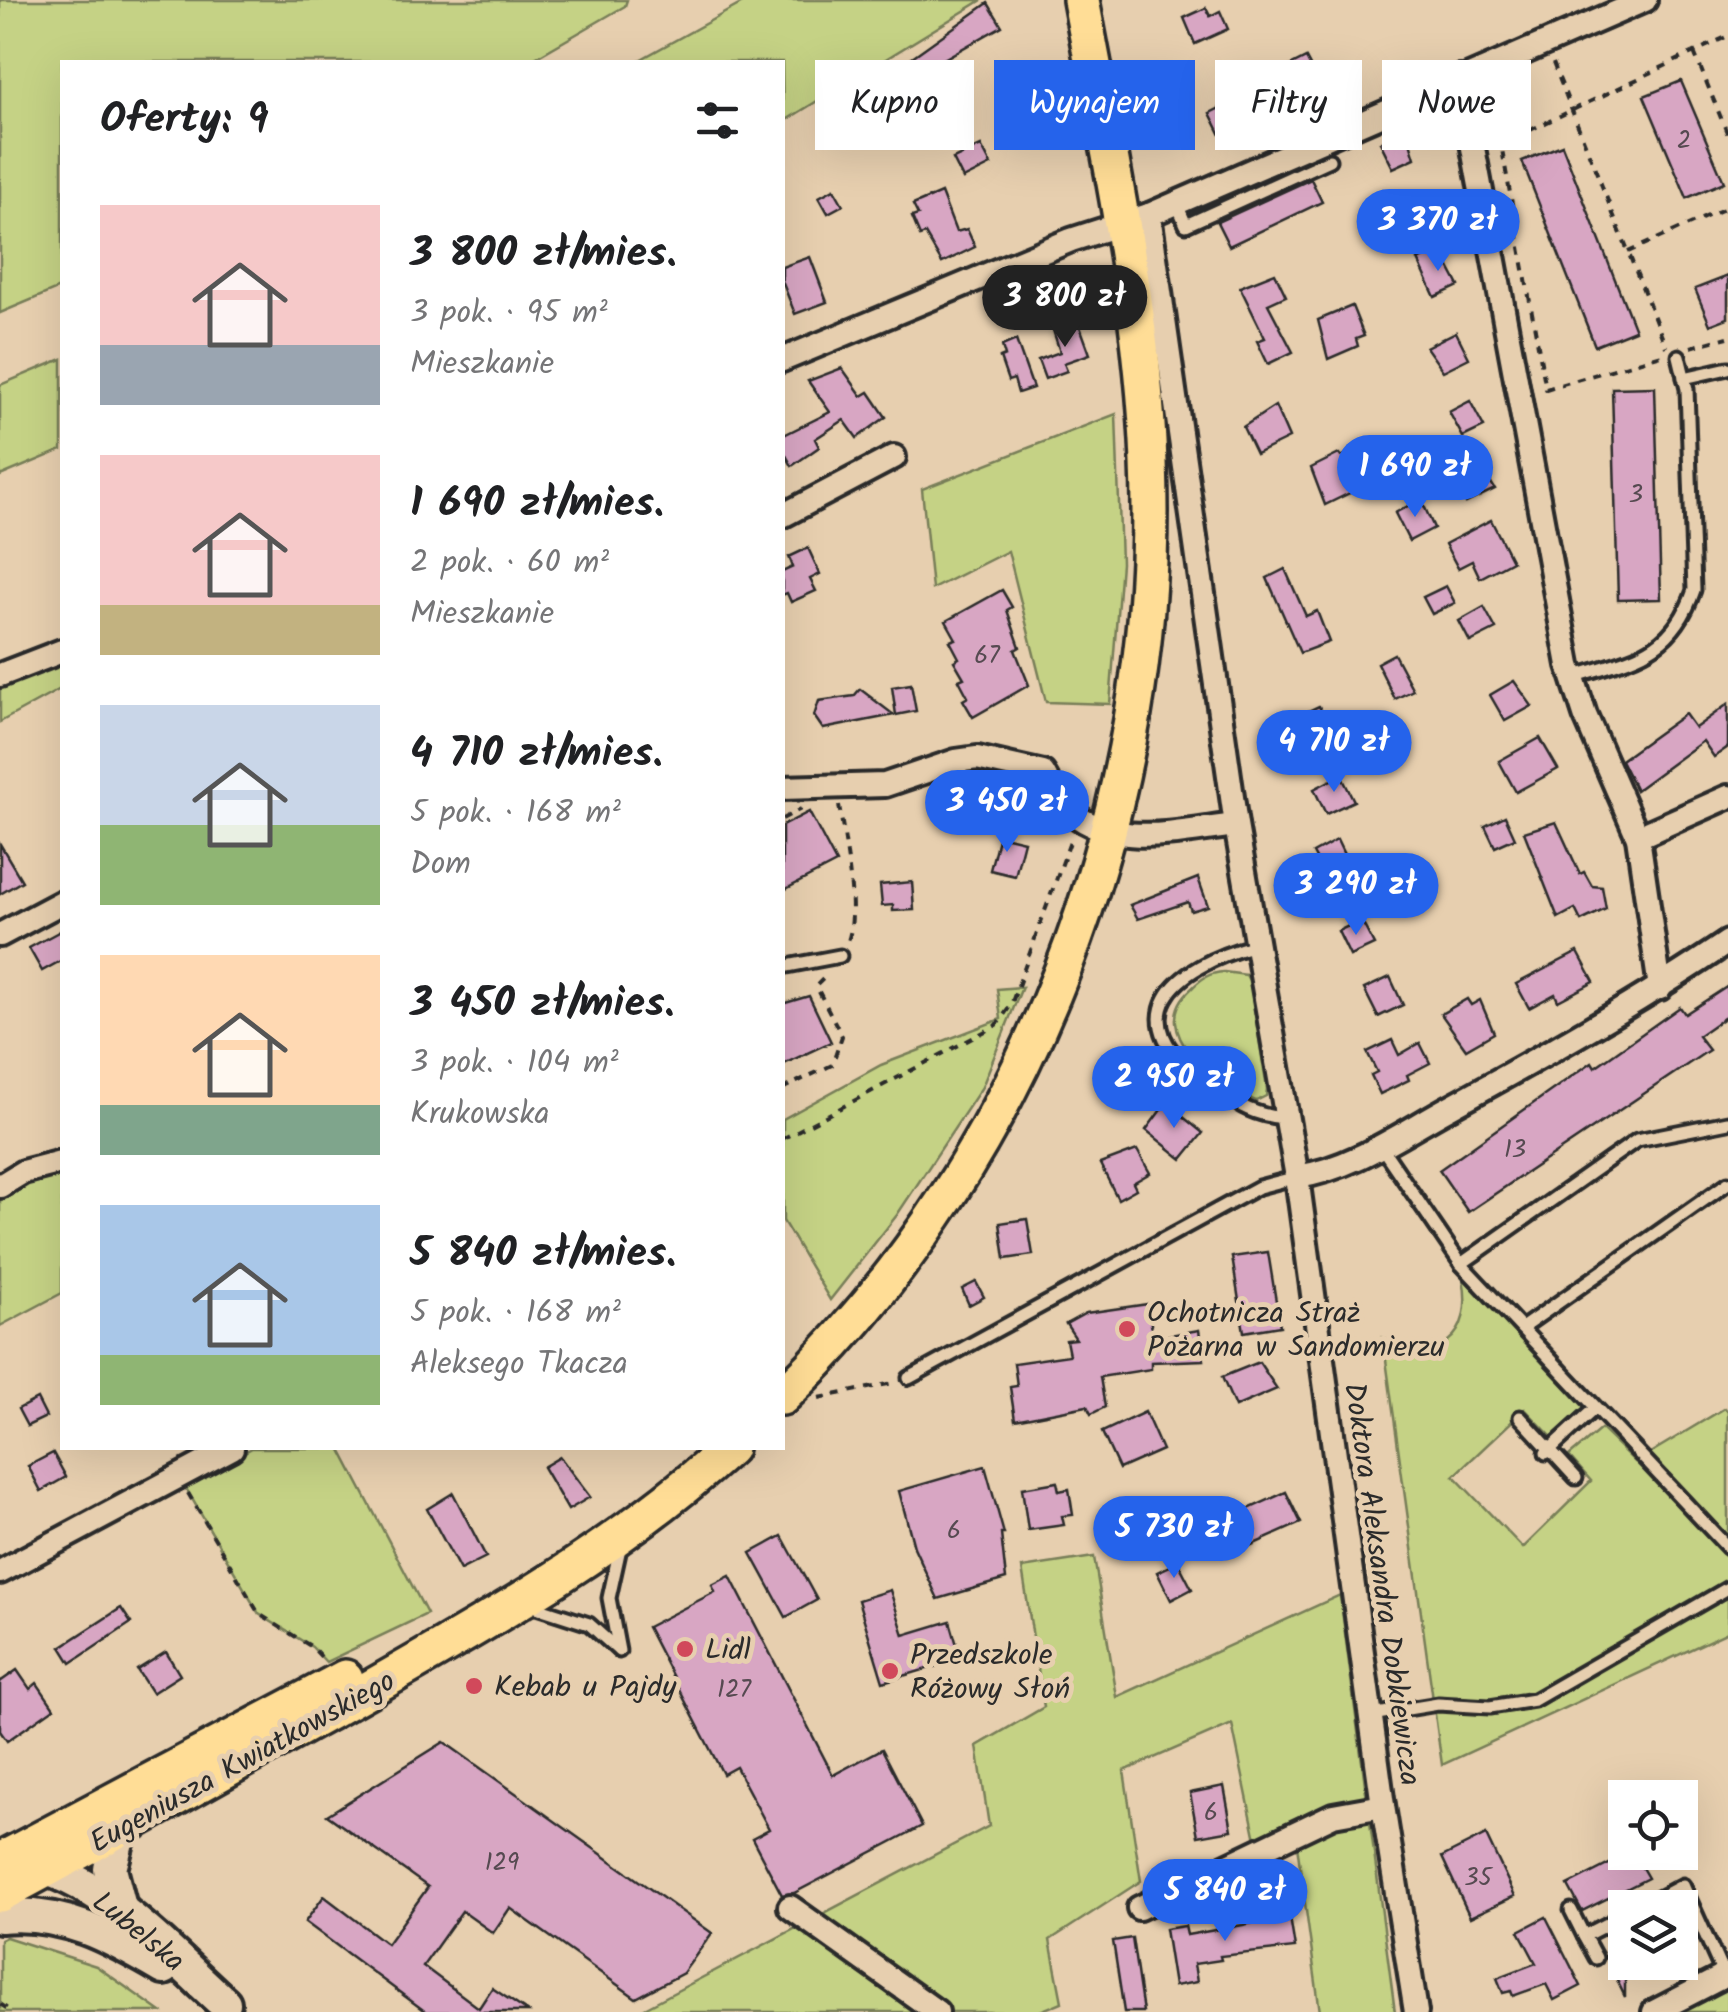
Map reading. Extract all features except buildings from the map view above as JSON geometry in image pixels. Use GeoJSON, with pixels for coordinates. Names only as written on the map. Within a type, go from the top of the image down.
{"type":"FeatureCollection","features":[{"type":"Feature","properties":{"kind":"main road"},"geometry":{"type":"LineString","coordinates":[[796,1398],[891,1274],[980,1140],[1056,987],[1095,824],[1141,668],[1150,519],[1134,219],[1081,0]]}},
{"type":"Feature","properties":{"kind":"main road","name":"Eugeniusza Kwiatkowskiego"},"geometry":{"type":"LineString","coordinates":[[0,1894],[439,1651],[624,1532],[726,1450]]}},
{"type":"Feature","properties":{"kind":"main road","name":"Eugeniusza Kwiatkowskiego"},"geometry":{"type":"LineString","coordinates":[[3,1860],[340,1680],[480,1622]]}},
{"type":"Feature","properties":{"kind":"main road"},"geometry":{"type":"LineString","coordinates":[[49,1868],[54,1848],[69,1825]]}},
{"type":"Feature","properties":{"kind":"main road"},"geometry":{"type":"LineString","coordinates":[[112,1922],[110,1870],[120,1830]]}},
{"type":"Feature","properties":{"kind":"main road","name":"Lubelska"},"geometry":{"type":"LineString","coordinates":[[3,1860],[49,1868],[112,1922],[231,2007]]}},
{"type":"Feature","properties":{"kind":"main road","name":"Lubelska"},"geometry":{"type":"LineString","coordinates":[[0,1916],[112,1922]]}},
{"type":"Feature","properties":{"kind":"street"},"geometry":{"type":"LineString","coordinates":[[1503,60],[1645,0]]}},
{"type":"Feature","properties":{"kind":"street"},"geometry":{"type":"LineString","coordinates":[[785,359],[1176,202],[1382,112]]}},
{"type":"Feature","properties":{"kind":"street"},"geometry":{"type":"LineString","coordinates":[[1474,150],[1573,677],[1638,837],[1660,988]]}},
{"type":"Feature","properties":{"kind":"street","name":"Doktora Aleksandra Dobkiewicza"},"geometry":{"type":"LineString","coordinates":[[1134,219],[1297,1177],[1383,1806],[1416,2012]]}},
{"type":"Feature","properties":{"kind":"street"},"geometry":{"type":"LineString","coordinates":[[785,514],[894,457]]}},
{"type":"Feature","properties":{"kind":"street"},"geometry":{"type":"LineString","coordinates":[[0,675],[60,652]]}},
{"type":"Feature","properties":{"kind":"street"},"geometry":{"type":"LineString","coordinates":[[785,788],[904,782],[956,760],[976,758],[1043,773],[1065,807],[1095,824],[1153,835],[1236,825]]}},
{"type":"Feature","properties":{"kind":"street"},"geometry":{"type":"LineString","coordinates":[[1638,837],[1728,797]]}},
{"type":"Feature","properties":{"kind":"street"},"geometry":{"type":"LineString","coordinates":[[0,935],[60,903]]}},
{"type":"Feature","properties":{"kind":"street"},"geometry":{"type":"LineString","coordinates":[[1297,1177],[1332,1170],[1380,1145],[1660,988],[1728,942]]}},
{"type":"Feature","properties":{"kind":"street"},"geometry":{"type":"LineString","coordinates":[[0,1186],[23,1172],[60,1162]]}},
{"type":"Feature","properties":{"kind":"street"},"geometry":{"type":"LineString","coordinates":[[0,1572],[228,1450]]}},
{"type":"Feature","properties":{"kind":"street"},"geometry":{"type":"LineString","coordinates":[[1139,1908],[1333,1814],[1383,1806]]}},
{"type":"Feature","properties":{"kind":"street"},"geometry":{"type":"LineString","coordinates":[[790,1907],[937,2012]]}},
{"type":"Feature","properties":{"kind":"street"},"geometry":{"type":"LineString","coordinates":[[1654,2012],[1726,1975]]}},
{"type":"Feature","properties":{"kind":"lane"},"geometry":{"type":"LineString","coordinates":[[1176,202],[1186,225],[1329,160]]}},
{"type":"Feature","properties":{"kind":"lane"},"geometry":{"type":"LineString","coordinates":[[1573,677],[1653,650],[1678,626],[1694,590],[1684,378],[1674,353]]}},
{"type":"Feature","properties":{"kind":"lane"},"geometry":{"type":"LineString","coordinates":[[1684,378],[1728,368]]}},
{"type":"Feature","properties":{"kind":"lane"},"geometry":{"type":"LineString","coordinates":[[1256,945],[1219,954],[1180,976],[1164,1002],[1164,1041],[1186,1068],[1250,1114],[1285,1118]]}},
{"type":"Feature","properties":{"kind":"lane"},"geometry":{"type":"LineString","coordinates":[[785,966],[840,956]]}},
{"type":"Feature","properties":{"kind":"lane"},"geometry":{"type":"LineString","coordinates":[[1461,1264],[1637,1140],[1728,1122]]}},
{"type":"Feature","properties":{"kind":"lane"},"geometry":{"type":"LineString","coordinates":[[1380,1145],[1461,1264],[1728,1548]]}},
{"type":"Feature","properties":{"kind":"lane"},"geometry":{"type":"LineString","coordinates":[[909,1378],[1259,1187],[1297,1177]]}},
{"type":"Feature","properties":{"kind":"lane"},"geometry":{"type":"LineString","coordinates":[[1522,1328],[1728,1182]]}},
{"type":"Feature","properties":{"kind":"lane"},"geometry":{"type":"LineString","coordinates":[[1548,1451],[1594,1409]]}},
{"type":"Feature","properties":{"kind":"lane"},"geometry":{"type":"LineString","coordinates":[[1520,1417],[1576,1478]]}},
{"type":"Feature","properties":{"kind":"lane"},"geometry":{"type":"LineString","coordinates":[[516,1602],[560,1611],[589,1624],[619,1651],[609,1598],[624,1532]]}},
{"type":"Feature","properties":{"kind":"lane"},"geometry":{"type":"LineString","coordinates":[[1371,1715],[1438,1704],[1490,1707],[1534,1700],[1728,1588]]}},
{"type":"Feature","properties":{"kind":"lane"},"geometry":{"type":"LineString","coordinates":[[1571,1910],[1596,1958]]}},
{"type":"Feature","properties":{"kind":"lane"},"geometry":{"type":"LineString","coordinates":[[1698,1916],[1726,1975]]}},
{"type":"Feature","properties":{"kind":"lane"},"geometry":{"type":"LineString","coordinates":[[1584,1936],[1608,1924]]}},
{"type":"Feature","properties":{"kind":"path"},"geometry":{"type":"LineString","coordinates":[[1728,36],[1501,144],[1546,389],[1728,336]]}},
{"type":"Feature","properties":{"kind":"path"},"geometry":{"type":"LineString","coordinates":[[1694,52],[1728,135]]}},
{"type":"Feature","properties":{"kind":"path"},"geometry":{"type":"LineString","coordinates":[[1545,58],[1552,62],[1628,252],[1674,353]]}},
{"type":"Feature","properties":{"kind":"path"},"geometry":{"type":"LineString","coordinates":[[1628,252],[1728,207]]}},
{"type":"Feature","properties":{"kind":"path"},"geometry":{"type":"LineString","coordinates":[[1674,353],[1706,355]]}},
{"type":"Feature","properties":{"kind":"path"},"geometry":{"type":"LineString","coordinates":[[785,1088],[832,1065],[842,1036],[816,986],[840,956],[852,932],[848,908],[851,878],[836,786]]}},
{"type":"Feature","properties":{"kind":"path"},"geometry":{"type":"LineString","coordinates":[[785,1137],[990,1030],[1003,1018],[1095,824]]}},
{"type":"Feature","properties":{"kind":"path"},"geometry":{"type":"LineString","coordinates":[[796,1398],[872,1390],[909,1378]]}},
{"type":"Feature","properties":{"kind":"path"},"geometry":{"type":"LineString","coordinates":[[178,1476],[259,1614],[312,1647],[340,1680]]}},
{"type":"Feature","properties":{"kind":"path"},"geometry":{"type":"LineString","coordinates":[[0,2004],[12,2012]]}},
{"type":"Feature","properties":{"kind":"green space"},"geometry":{"type":"Polygon","coordinates":[[[0,0],[627,0],[625,6],[531,60],[60,60],[60,288],[0,313],[0,0]]]}},
{"type":"Feature","properties":{"kind":"green space"},"geometry":{"type":"Polygon","coordinates":[[[748,0],[982,0],[884,60],[815,60],[815,102],[785,121],[785,60],[640,60],[748,0]]]}},
{"type":"Feature","properties":{"kind":"green space"},"geometry":{"type":"Polygon","coordinates":[[[60,360],[60,451],[0,476],[0,385],[60,360]]]}},
{"type":"Feature","properties":{"kind":"green space"},"geometry":{"type":"Polygon","coordinates":[[[1116,414],[1121,563],[1110,704],[1046,702],[1008,551],[932,589],[922,489],[1116,414]]]}},
{"type":"Feature","properties":{"kind":"green space"},"geometry":{"type":"Polygon","coordinates":[[[60,646],[60,689],[0,722],[0,670],[60,646]]]}},
{"type":"Feature","properties":{"kind":"green space"},"geometry":{"type":"Polygon","coordinates":[[[1224,972],[1246,975],[1250,982],[1267,1089],[1266,1096],[1256,1101],[1206,1071],[1181,1040],[1176,1023],[1179,1006],[1191,989],[1206,977],[1224,972]]]}},
{"type":"Feature","properties":{"kind":"green space"},"geometry":{"type":"Polygon","coordinates":[[[1022,987],[982,1087],[897,1215],[830,1300],[785,1224],[785,1118],[881,1065],[1001,1019],[997,989],[1022,987]]]}},
{"type":"Feature","properties":{"kind":"green space"},"geometry":{"type":"Polygon","coordinates":[[[60,1166],[60,1294],[0,1326],[0,1197],[23,1180],[60,1166]]]}},
{"type":"Feature","properties":{"kind":"green space"},"geometry":{"type":"Polygon","coordinates":[[[1463,1278],[1585,1407],[1552,1437],[1525,1409],[1454,1476],[1523,1548],[1591,1481],[1569,1456],[1601,1429],[1635,1462],[1725,1408],[1728,1412],[1728,1632],[1442,1765],[1383,1338],[1420,1349],[1448,1341],[1463,1317],[1463,1278]]]}},
{"type":"Feature","properties":{"kind":"green space"},"geometry":{"type":"Polygon","coordinates":[[[248,1450],[341,1450],[427,1614],[326,1662],[312,1647],[259,1614],[184,1485],[248,1450]]]}},
{"type":"Feature","properties":{"kind":"green space"},"geometry":{"type":"Polygon","coordinates":[[[1094,1557],[1117,1697],[1340,1595],[1395,2012],[1320,2012],[1297,1845],[1260,1859],[1232,1724],[1124,1771],[1141,1881],[1050,1940],[1062,2002],[1038,2012],[637,2012],[989,1826],[977,1746],[1044,1707],[1022,1568],[1094,1557]]]}},
{"type":"Feature","properties":{"kind":"green space"},"geometry":{"type":"Polygon","coordinates":[[[6,1937],[96,1966],[161,2012],[0,2012],[0,1940],[6,1937]]]}},
{"type":"Feature","properties":{"kind":"green space"},"geometry":{"type":"Polygon","coordinates":[[[1728,1988],[1728,2012],[1682,2012],[1728,1988]]]}},
{"type":"Feature","properties":{"kind":"place","name":"Ochotnicza Straż Pożarna w Sandomierzu"},"geometry":{"type":"Point","coordinates":[1127,1329]}},
{"type":"Feature","properties":{"kind":"place","name":"Lidl"},"geometry":{"type":"Point","coordinates":[685,1649]}},
{"type":"Feature","properties":{"kind":"place","name":"Przedszkole Różowy Słoń"},"geometry":{"type":"Point","coordinates":[890,1671]}},
{"type":"Feature","properties":{"kind":"place","name":"Kebab u Pajdy"},"geometry":{"type":"Point","coordinates":[474,1686]}}]}
